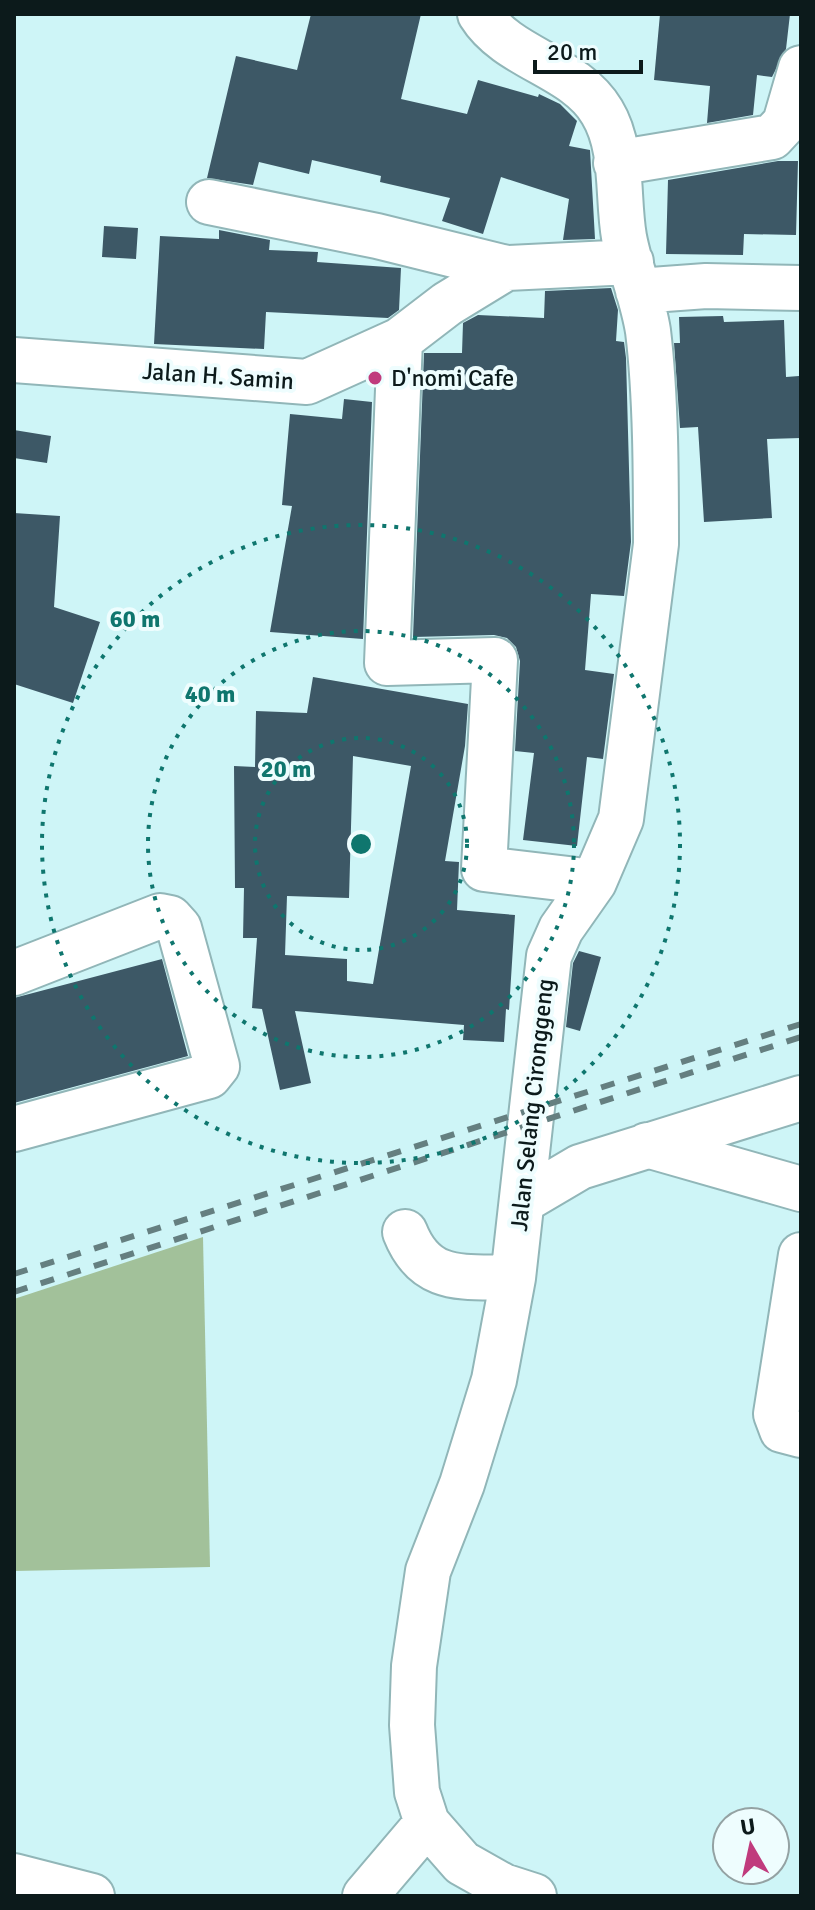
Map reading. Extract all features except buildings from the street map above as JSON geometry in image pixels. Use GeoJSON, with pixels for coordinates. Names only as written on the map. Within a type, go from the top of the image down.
{"type":"FeatureCollection","features":[{"type":"Feature","properties":{"kind":"street","name":"Jalan Selang Cironggeng"},"geometry":{"type":"LineString","coordinates":[[480,14],[488,27],[507,42],[586,92],[601,110],[609,127],[634,276],[648,331],[656,544],[621,819],[594,882],[561,929],[549,956],[524,1200],[494,1380],[462,1484],[428,1571],[414,1666],[412,1725],[417,1792],[427,1823],[462,1863],[503,1886],[534,1896]]}},
{"type":"Feature","properties":{"kind":"street"},"geometry":{"type":"LineString","coordinates":[[616,163],[772,137],[785,123],[801,68]]}},
{"type":"Feature","properties":{"kind":"street"},"geometry":{"type":"LineString","coordinates":[[209,202],[377,236],[506,268]]}},
{"type":"Feature","properties":{"kind":"street","name":"Jalan H. Samin"},"geometry":{"type":"LineString","coordinates":[[14,360],[297,383],[316,379],[400,340],[447,304],[506,268],[634,276],[706,286],[801,288]]}},
{"type":"Feature","properties":{"kind":"street"},"geometry":{"type":"LineString","coordinates":[[400,340],[387,663],[495,660],[484,869],[594,882]]}},
{"type":"Feature","properties":{"kind":"street"},"geometry":{"type":"LineString","coordinates":[[14,973],[160,916],[170,918],[179,928],[217,1066],[209,1076],[14,1129]]}},
{"type":"Feature","properties":{"kind":"street"},"geometry":{"type":"LineString","coordinates":[[524,1200],[580,1167],[801,1098]]}},
{"type":"Feature","properties":{"kind":"street"},"geometry":{"type":"LineString","coordinates":[[647,1145],[801,1189]]}},
{"type":"Feature","properties":{"kind":"street"},"geometry":{"type":"LineString","coordinates":[[405,1232],[414,1255],[430,1269],[450,1276],[513,1278]]}},
{"type":"Feature","properties":{"kind":"street"},"geometry":{"type":"LineString","coordinates":[[801,1255],[776,1414],[782,1430],[801,1435]]}},
{"type":"Feature","properties":{"kind":"street"},"geometry":{"type":"LineString","coordinates":[[365,1896],[427,1823]]}},
{"type":"Feature","properties":{"kind":"street"},"geometry":{"type":"LineString","coordinates":[[14,1876],[92,1896]]}},
{"type":"Feature","properties":{"kind":"green space"},"geometry":{"type":"Polygon","coordinates":[[[203,1237],[210,1567],[14,1571],[14,1299],[203,1237]]]}},
{"type":"Feature","properties":{"kind":"railway"},"geometry":{"type":"LineString","coordinates":[[14,1274],[801,1024]]}},
{"type":"Feature","properties":{"kind":"railway"},"geometry":{"type":"LineString","coordinates":[[14,1292],[801,1037]]}},
{"type":"Feature","properties":{"kind":"place","name":"D'nomi Cafe"},"geometry":{"type":"Point","coordinates":[375,378]}}]}
